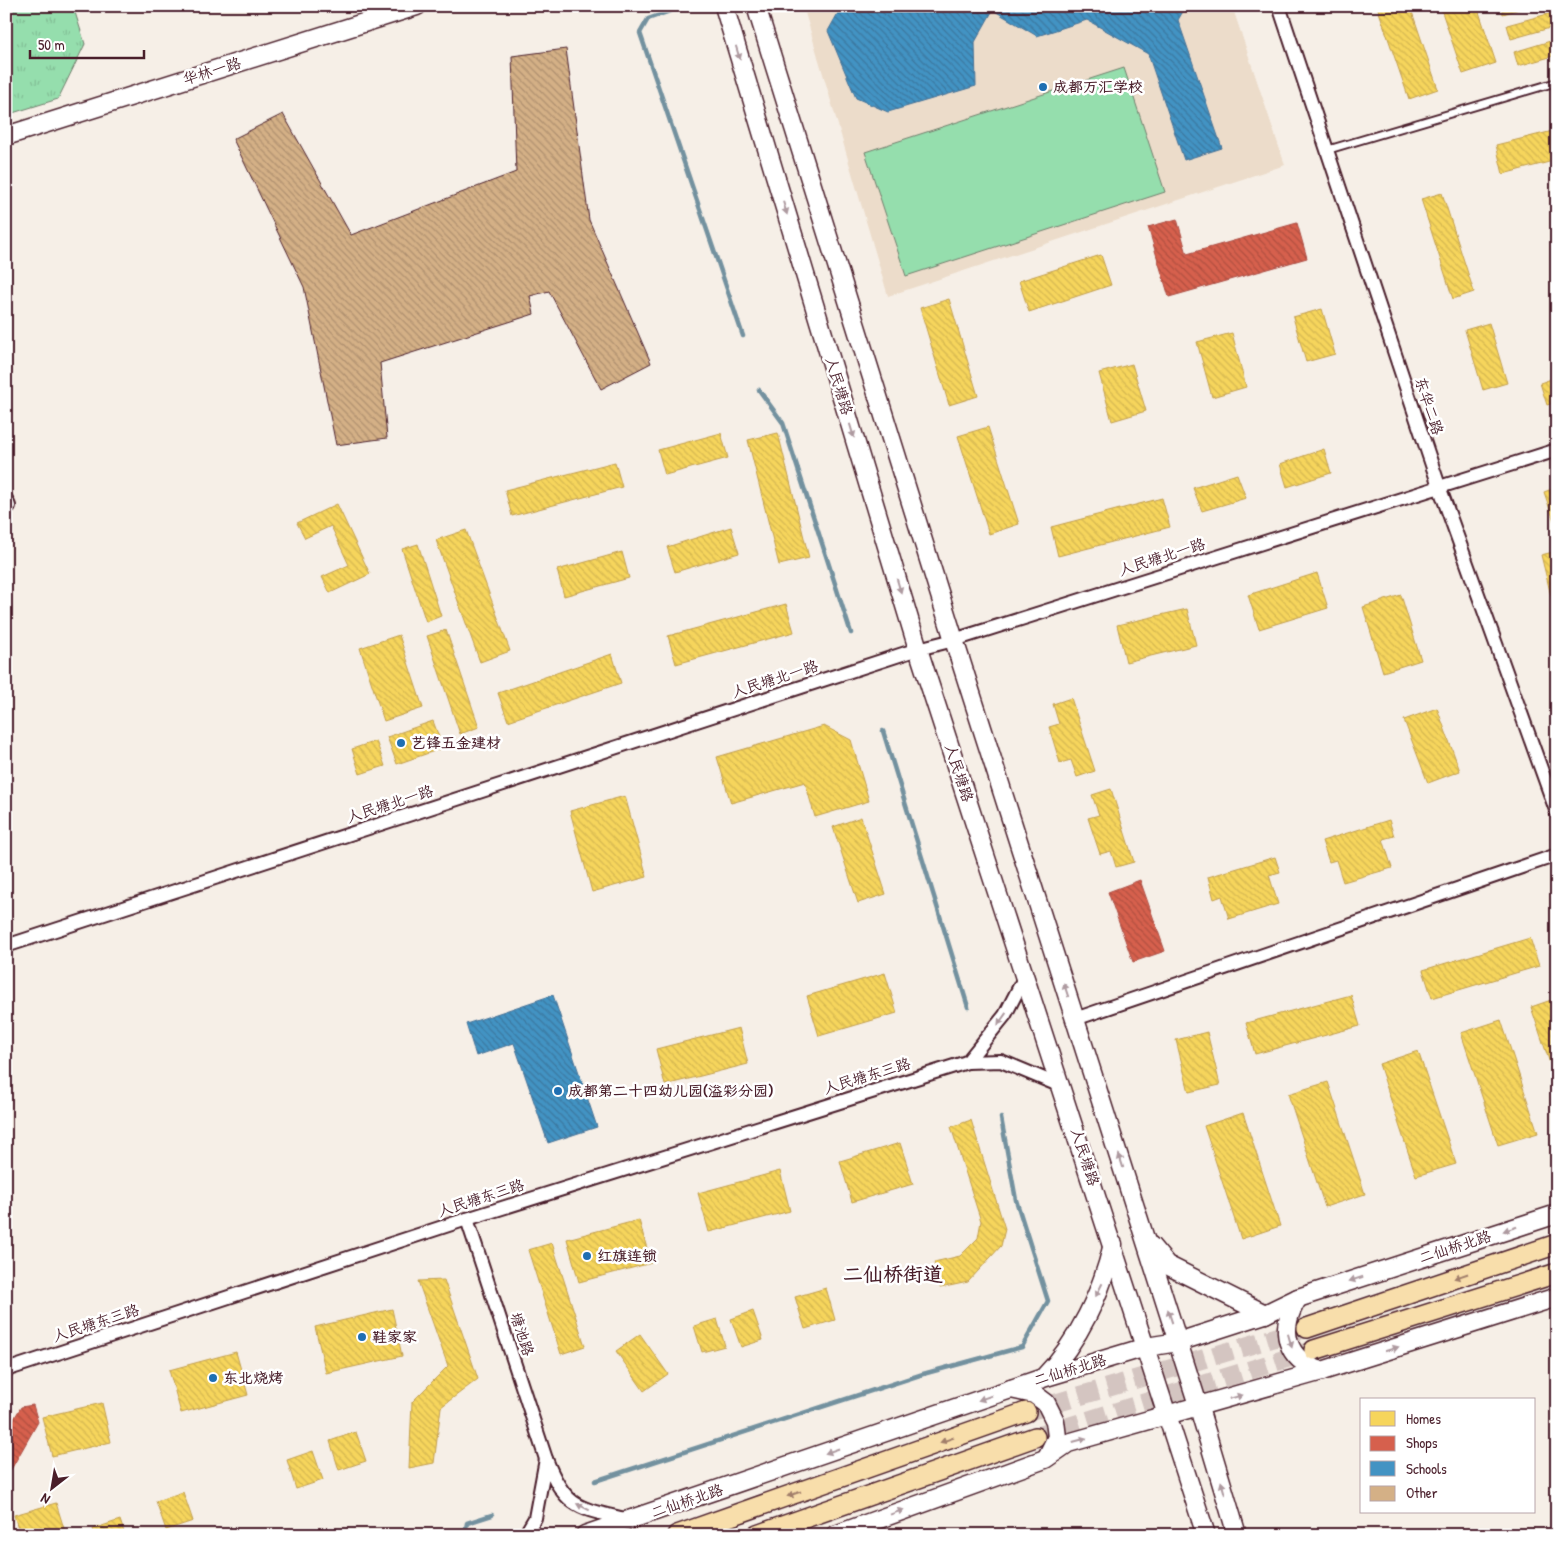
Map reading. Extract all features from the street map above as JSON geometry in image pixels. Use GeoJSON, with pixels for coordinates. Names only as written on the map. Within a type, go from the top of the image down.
{"type":"FeatureCollection","features":[{"type":"Feature","properties":{"kind":"main road","name":"华林一路"},"geometry":{"type":"LineString","coordinates":[[6,136],[417,6]]}},
{"type":"Feature","properties":{"kind":"main road","name":"人民塘路"},"geometry":{"type":"LineString","coordinates":[[724,6],[918,649],[1113,1244],[1166,1416],[1206,1535]]}},
{"type":"Feature","properties":{"kind":"main road"},"geometry":{"type":"LineString","coordinates":[[756,6],[954,640],[1200,1408],[1237,1535]]}},
{"type":"Feature","properties":{"kind":"main road","name":"二仙桥北路"},"geometry":{"type":"LineString","coordinates":[[585,1535],[1043,1378],[1146,1347],[1178,1342],[1266,1314],[1298,1298],[1557,1214]]}},
{"type":"Feature","properties":{"kind":"main road"},"geometry":{"type":"LineString","coordinates":[[1146,1240],[1166,1264],[1266,1314]]}},
{"type":"Feature","properties":{"kind":"main road"},"geometry":{"type":"LineString","coordinates":[[1043,1378],[1062,1358],[1102,1284],[1113,1244]]}},
{"type":"Feature","properties":{"kind":"main road"},"geometry":{"type":"LineString","coordinates":[[1307,1328],[1557,1244]]}},
{"type":"Feature","properties":{"kind":"main road"},"geometry":{"type":"LineString","coordinates":[[1314,1350],[1557,1272]]}},
{"type":"Feature","properties":{"kind":"main road"},"geometry":{"type":"LineString","coordinates":[[835,1535],[1045,1459],[1068,1443],[1200,1408],[1322,1372],[1557,1297]]}},
{"type":"Feature","properties":{"kind":"main road"},"geometry":{"type":"LineString","coordinates":[[1298,1298],[1287,1318],[1286,1330],[1292,1350],[1302,1362],[1322,1372]]}},
{"type":"Feature","properties":{"kind":"main road"},"geometry":{"type":"LineString","coordinates":[[1011,1389],[1034,1394],[1046,1403],[1055,1421],[1057,1437],[1045,1459]]}},
{"type":"Feature","properties":{"kind":"main road"},"geometry":{"type":"LineString","coordinates":[[677,1535],[1026,1412]]}},
{"type":"Feature","properties":{"kind":"main road"},"geometry":{"type":"LineString","coordinates":[[757,1535],[1035,1437]]}},
{"type":"Feature","properties":{"kind":"street","name":"东华二路"},"geometry":{"type":"LineString","coordinates":[[1279,6],[1439,486],[1557,813]]}},
{"type":"Feature","properties":{"kind":"street","name":"人民塘北一路"},"geometry":{"type":"LineString","coordinates":[[6,946],[918,649],[954,640],[1557,450]]}},
{"type":"Feature","properties":{"kind":"street"},"geometry":{"type":"LineString","coordinates":[[1075,1019],[1557,855]]}},
{"type":"Feature","properties":{"kind":"street"},"geometry":{"type":"LineString","coordinates":[[967,1062],[1006,1014],[1025,976]]}},
{"type":"Feature","properties":{"kind":"street","name":"人民塘东三路"},"geometry":{"type":"LineString","coordinates":[[6,1370],[467,1219],[967,1062],[1001,1061],[1061,1086]]}},
{"type":"Feature","properties":{"kind":"street","name":"塘池路"},"geometry":{"type":"LineString","coordinates":[[467,1219],[546,1459],[555,1481],[567,1498],[586,1510],[629,1520]]}},
{"type":"Feature","properties":{"kind":"street"},"geometry":{"type":"LineString","coordinates":[[525,1535],[535,1518],[546,1459]]}},
{"type":"Feature","properties":{"kind":"lane"},"geometry":{"type":"LineString","coordinates":[[1327,150],[1557,82]]}},
{"type":"Feature","properties":{"kind":"shaded area","name":"成都万汇学校"},"geometry":{"type":"Polygon","coordinates":[[[805,6],[1232,6],[1285,165],[888,296],[804,9],[805,6]]]}},
{"type":"Feature","properties":{"kind":"green space"},"geometry":{"type":"Polygon","coordinates":[[[6,6],[73,6],[85,44],[58,99],[6,115],[6,6]]]}},
{"type":"Feature","properties":{"kind":"green space"},"geometry":{"type":"Polygon","coordinates":[[[1124,68],[1165,192],[906,276],[865,152],[1124,68]]]}},
{"type":"Feature","properties":{"kind":"building: Homes"},"geometry":{"type":"Polygon","coordinates":[[[1377,6],[1410,6],[1438,89],[1409,99],[1377,6]]]}},
{"type":"Feature","properties":{"kind":"building: Homes"},"geometry":{"type":"Polygon","coordinates":[[[1440,6],[1477,6],[1496,63],[1463,74],[1440,6]]]}},
{"type":"Feature","properties":{"kind":"building: Homes"},"geometry":{"type":"Polygon","coordinates":[[[1501,6],[1529,6],[1503,14],[1501,6]]]}},
{"type":"Feature","properties":{"kind":"building: Homes"},"geometry":{"type":"Polygon","coordinates":[[[1555,12],[1557,26],[1511,39],[1507,25],[1555,12]]]}},
{"type":"Feature","properties":{"kind":"building: Homes"},"geometry":{"type":"Polygon","coordinates":[[[1557,39],[1557,55],[1518,66],[1514,52],[1557,39]]]}},
{"type":"Feature","properties":{"kind":"building: Homes"},"geometry":{"type":"Polygon","coordinates":[[[1557,130],[1557,160],[1503,174],[1496,145],[1557,130]]]}},
{"type":"Feature","properties":{"kind":"building: Homes"},"geometry":{"type":"Polygon","coordinates":[[[1442,193],[1474,292],[1453,299],[1421,199],[1442,193]]]}},
{"type":"Feature","properties":{"kind":"building: Homes"},"geometry":{"type":"Polygon","coordinates":[[[1101,255],[1111,285],[1029,312],[1019,281],[1101,255]]]}},
{"type":"Feature","properties":{"kind":"building: Homes"},"geometry":{"type":"Polygon","coordinates":[[[949,299],[978,396],[949,405],[920,308],[949,299]]]}},
{"type":"Feature","properties":{"kind":"building: Homes"},"geometry":{"type":"Polygon","coordinates":[[[1322,309],[1335,354],[1306,362],[1293,317],[1322,309]]]}},
{"type":"Feature","properties":{"kind":"building: Homes"},"geometry":{"type":"Polygon","coordinates":[[[1489,323],[1507,383],[1483,390],[1465,330],[1489,323]]]}},
{"type":"Feature","properties":{"kind":"building: Homes"},"geometry":{"type":"Polygon","coordinates":[[[1232,333],[1246,387],[1212,397],[1197,342],[1232,333]]]}},
{"type":"Feature","properties":{"kind":"building: Homes"},"geometry":{"type":"Polygon","coordinates":[[[1132,364],[1146,411],[1112,421],[1099,373],[1132,364]]]}},
{"type":"Feature","properties":{"kind":"building: Homes"},"geometry":{"type":"Polygon","coordinates":[[[1557,377],[1557,402],[1547,405],[1540,383],[1557,377]]]}},
{"type":"Feature","properties":{"kind":"building: Homes"},"geometry":{"type":"Polygon","coordinates":[[[988,427],[1019,524],[989,534],[958,436],[988,427]]]}},
{"type":"Feature","properties":{"kind":"building: Homes"},"geometry":{"type":"Polygon","coordinates":[[[721,433],[728,458],[665,475],[658,450],[721,433]]]}},
{"type":"Feature","properties":{"kind":"building: Homes"},"geometry":{"type":"Polygon","coordinates":[[[778,433],[809,558],[779,565],[748,440],[778,433]]]}},
{"type":"Feature","properties":{"kind":"building: Homes"},"geometry":{"type":"Polygon","coordinates":[[[1324,449],[1331,473],[1287,487],[1280,464],[1324,449]]]}},
{"type":"Feature","properties":{"kind":"building: Homes"},"geometry":{"type":"Polygon","coordinates":[[[615,462],[622,487],[512,516],[505,490],[615,462]]]}},
{"type":"Feature","properties":{"kind":"building: Homes"},"geometry":{"type":"Polygon","coordinates":[[[1237,474],[1246,498],[1202,511],[1193,488],[1237,474]]]}},
{"type":"Feature","properties":{"kind":"building: Homes"},"geometry":{"type":"Polygon","coordinates":[[[1557,487],[1557,520],[1554,521],[1544,492],[1557,487]]]}},
{"type":"Feature","properties":{"kind":"building: Homes"},"geometry":{"type":"Polygon","coordinates":[[[1162,498],[1170,527],[1058,556],[1051,527],[1162,498]]]}},
{"type":"Feature","properties":{"kind":"building: Homes"},"geometry":{"type":"Polygon","coordinates":[[[337,504],[370,574],[330,593],[322,577],[349,565],[331,526],[305,538],[297,523],[337,504]]]}},
{"type":"Feature","properties":{"kind":"building: Homes"},"geometry":{"type":"Polygon","coordinates":[[[731,527],[739,553],[675,572],[667,547],[731,527]]]}},
{"type":"Feature","properties":{"kind":"building: Homes"},"geometry":{"type":"Polygon","coordinates":[[[466,530],[510,651],[480,662],[436,540],[466,530]]]}},
{"type":"Feature","properties":{"kind":"building: Homes"},"geometry":{"type":"Polygon","coordinates":[[[418,544],[441,616],[426,622],[402,549],[418,544]]]}},
{"type":"Feature","properties":{"kind":"building: Homes"},"geometry":{"type":"Polygon","coordinates":[[[1557,551],[1557,620],[1541,555],[1557,551]]]}},
{"type":"Feature","properties":{"kind":"building: Homes"},"geometry":{"type":"Polygon","coordinates":[[[622,552],[629,578],[564,596],[557,570],[622,552]]]}},
{"type":"Feature","properties":{"kind":"building: Homes"},"geometry":{"type":"Polygon","coordinates":[[[1317,573],[1328,608],[1259,629],[1248,595],[1317,573]]]}},
{"type":"Feature","properties":{"kind":"building: Homes"},"geometry":{"type":"Polygon","coordinates":[[[1401,595],[1421,660],[1383,672],[1363,607],[1401,595]]]}},
{"type":"Feature","properties":{"kind":"building: Homes"},"geometry":{"type":"Polygon","coordinates":[[[786,604],[794,632],[676,664],[668,636],[786,604]]]}},
{"type":"Feature","properties":{"kind":"building: Homes"},"geometry":{"type":"Polygon","coordinates":[[[1187,609],[1196,645],[1126,662],[1117,625],[1187,609]]]}},
{"type":"Feature","properties":{"kind":"building: Homes"},"geometry":{"type":"Polygon","coordinates":[[[446,630],[479,727],[460,734],[427,636],[446,630]]]}},
{"type":"Feature","properties":{"kind":"building: Homes"},"geometry":{"type":"Polygon","coordinates":[[[399,635],[423,708],[384,721],[360,648],[399,635]]]}},
{"type":"Feature","properties":{"kind":"building: Homes"},"geometry":{"type":"Polygon","coordinates":[[[612,654],[621,683],[508,721],[498,693],[612,654]]]}},
{"type":"Feature","properties":{"kind":"building: Homes"},"geometry":{"type":"Polygon","coordinates":[[[1071,698],[1095,771],[1077,777],[1071,760],[1060,763],[1049,727],[1059,724],[1053,704],[1071,698]]]}},
{"type":"Feature","properties":{"kind":"building: Homes"},"geometry":{"type":"Polygon","coordinates":[[[1437,708],[1460,771],[1428,783],[1404,720],[1437,708]]]}},
{"type":"Feature","properties":{"kind":"building: Homes"},"geometry":{"type":"Polygon","coordinates":[[[433,721],[443,748],[397,764],[387,737],[433,721]]]}},
{"type":"Feature","properties":{"kind":"building: Homes"},"geometry":{"type":"Polygon","coordinates":[[[824,726],[851,740],[869,801],[815,817],[805,782],[731,803],[717,757],[824,726]]]}},
{"type":"Feature","properties":{"kind":"building: Homes"},"geometry":{"type":"Polygon","coordinates":[[[376,741],[385,766],[360,774],[352,749],[376,741]]]}},
{"type":"Feature","properties":{"kind":"building: Homes"},"geometry":{"type":"Polygon","coordinates":[[[1111,789],[1134,862],[1116,867],[1111,851],[1100,854],[1088,818],[1099,815],[1092,795],[1111,789]]]}},
{"type":"Feature","properties":{"kind":"building: Homes"},"geometry":{"type":"Polygon","coordinates":[[[625,796],[647,877],[592,892],[570,811],[625,796]]]}},
{"type":"Feature","properties":{"kind":"building: Homes"},"geometry":{"type":"Polygon","coordinates":[[[861,817],[886,894],[858,903],[833,827],[861,817]]]}},
{"type":"Feature","properties":{"kind":"building: Homes"},"geometry":{"type":"Polygon","coordinates":[[[1389,820],[1394,836],[1383,839],[1392,868],[1343,882],[1336,860],[1329,862],[1322,841],[1389,820]]]}},
{"type":"Feature","properties":{"kind":"building: Homes"},"geometry":{"type":"Polygon","coordinates":[[[1275,857],[1280,872],[1269,875],[1278,904],[1229,919],[1222,896],[1214,899],[1208,877],[1275,857]]]}},
{"type":"Feature","properties":{"kind":"building: Homes"},"geometry":{"type":"Polygon","coordinates":[[[1530,938],[1539,966],[1432,998],[1423,970],[1530,938]]]}},
{"type":"Feature","properties":{"kind":"building: Homes"},"geometry":{"type":"Polygon","coordinates":[[[885,973],[897,1013],[819,1036],[807,996],[885,973]]]}},
{"type":"Feature","properties":{"kind":"building: Homes"},"geometry":{"type":"Polygon","coordinates":[[[1351,995],[1360,1026],[1255,1054],[1246,1023],[1351,995]]]}},
{"type":"Feature","properties":{"kind":"building: Homes"},"geometry":{"type":"Polygon","coordinates":[[[1557,998],[1557,1084],[1531,1007],[1557,998]]]}},
{"type":"Feature","properties":{"kind":"building: Homes"},"geometry":{"type":"Polygon","coordinates":[[[1501,1020],[1538,1133],[1498,1145],[1461,1033],[1501,1020]]]}},
{"type":"Feature","properties":{"kind":"building: Homes"},"geometry":{"type":"Polygon","coordinates":[[[739,1028],[748,1064],[665,1085],[656,1049],[739,1028]]]}},
{"type":"Feature","properties":{"kind":"building: Homes"},"geometry":{"type":"Polygon","coordinates":[[[1207,1032],[1220,1085],[1189,1092],[1176,1040],[1207,1032]]]}},
{"type":"Feature","properties":{"kind":"building: Homes"},"geometry":{"type":"Polygon","coordinates":[[[1418,1051],[1456,1164],[1416,1176],[1379,1064],[1418,1051]]]}},
{"type":"Feature","properties":{"kind":"building: Homes"},"geometry":{"type":"Polygon","coordinates":[[[1328,1082],[1365,1194],[1325,1207],[1288,1094],[1328,1082]]]}},
{"type":"Feature","properties":{"kind":"building: Homes"},"geometry":{"type":"Polygon","coordinates":[[[1243,1113],[1280,1226],[1241,1239],[1204,1126],[1243,1113]]]}},
{"type":"Feature","properties":{"kind":"building: Homes"},"geometry":{"type":"Polygon","coordinates":[[[971,1120],[1005,1229],[1001,1246],[968,1282],[940,1288],[934,1262],[960,1256],[978,1238],[981,1221],[951,1127],[971,1120]]]}},
{"type":"Feature","properties":{"kind":"building: Homes"},"geometry":{"type":"Polygon","coordinates":[[[900,1143],[913,1184],[852,1202],[840,1161],[900,1143]]]}},
{"type":"Feature","properties":{"kind":"building: Homes"},"geometry":{"type":"Polygon","coordinates":[[[780,1171],[790,1211],[709,1232],[698,1193],[780,1171]]]}},
{"type":"Feature","properties":{"kind":"building: Homes"},"geometry":{"type":"Polygon","coordinates":[[[639,1220],[651,1263],[579,1282],[567,1239],[639,1220]]]}},
{"type":"Feature","properties":{"kind":"building: Homes"},"geometry":{"type":"Polygon","coordinates":[[[552,1243],[585,1346],[561,1354],[528,1250],[552,1243]]]}},
{"type":"Feature","properties":{"kind":"building: Homes"},"geometry":{"type":"Polygon","coordinates":[[[444,1280],[478,1379],[441,1407],[434,1463],[409,1468],[412,1402],[448,1366],[418,1281],[444,1280]]]}},
{"type":"Feature","properties":{"kind":"building: Homes"},"geometry":{"type":"Polygon","coordinates":[[[826,1288],[835,1320],[805,1329],[795,1297],[826,1288]]]}},
{"type":"Feature","properties":{"kind":"building: Homes"},"geometry":{"type":"Polygon","coordinates":[[[392,1309],[402,1356],[326,1373],[315,1327],[392,1309]]]}},
{"type":"Feature","properties":{"kind":"building: Homes"},"geometry":{"type":"Polygon","coordinates":[[[753,1311],[763,1340],[741,1347],[731,1319],[753,1311]]]}},
{"type":"Feature","properties":{"kind":"building: Homes"},"geometry":{"type":"Polygon","coordinates":[[[717,1319],[725,1346],[702,1352],[694,1326],[717,1319]]]}},
{"type":"Feature","properties":{"kind":"building: Homes"},"geometry":{"type":"Polygon","coordinates":[[[640,1334],[668,1374],[644,1391],[616,1351],[640,1334]]]}},
{"type":"Feature","properties":{"kind":"building: Homes"},"geometry":{"type":"Polygon","coordinates":[[[236,1352],[248,1395],[181,1413],[169,1370],[236,1352]]]}},
{"type":"Feature","properties":{"kind":"building: Homes"},"geometry":{"type":"Polygon","coordinates":[[[102,1403],[111,1442],[52,1456],[42,1417],[102,1403]]]}},
{"type":"Feature","properties":{"kind":"building: Homes"},"geometry":{"type":"Polygon","coordinates":[[[356,1432],[366,1461],[339,1470],[330,1441],[356,1432]]]}},
{"type":"Feature","properties":{"kind":"building: Homes"},"geometry":{"type":"Polygon","coordinates":[[[313,1451],[323,1480],[296,1489],[287,1460],[313,1451]]]}},
{"type":"Feature","properties":{"kind":"building: Homes"},"geometry":{"type":"Polygon","coordinates":[[[183,1492],[193,1521],[166,1530],[156,1501],[183,1492]]]}},
{"type":"Feature","properties":{"kind":"building: Homes"},"geometry":{"type":"Polygon","coordinates":[[[56,1503],[66,1535],[20,1535],[14,1515],[56,1503]]]}},
{"type":"Feature","properties":{"kind":"building: Homes"},"geometry":{"type":"Polygon","coordinates":[[[120,1520],[125,1535],[95,1535],[93,1529],[120,1520]]]}},
{"type":"Feature","properties":{"kind":"building: Shops"},"geometry":{"type":"Polygon","coordinates":[[[1177,219],[1187,254],[1297,223],[1307,258],[1169,297],[1148,227],[1177,219]]]}},
{"type":"Feature","properties":{"kind":"building: Shops"},"geometry":{"type":"Polygon","coordinates":[[[1140,880],[1165,951],[1133,962],[1108,892],[1140,880]]]}},
{"type":"Feature","properties":{"kind":"building: Shops"},"geometry":{"type":"Polygon","coordinates":[[[33,1405],[38,1422],[9,1473],[6,1474],[6,1432],[21,1407],[33,1405]]]}},
{"type":"Feature","properties":{"kind":"building: Schools"},"geometry":{"type":"Polygon","coordinates":[[[842,6],[1186,6],[1178,20],[1222,148],[1184,160],[1148,54],[1087,20],[1037,36],[993,10],[975,42],[976,86],[888,112],[856,98],[828,31],[842,6]]]}},
{"type":"Feature","properties":{"kind":"building: Schools","name":"成都第二十四幼儿园(溢彩分园)"},"geometry":{"type":"Polygon","coordinates":[[[553,995],[597,1127],[548,1143],[514,1043],[476,1056],[466,1024],[553,995]]]}},
{"type":"Feature","properties":{"kind":"building: Other"},"geometry":{"type":"Polygon","coordinates":[[[566,49],[589,220],[651,363],[601,389],[549,291],[530,296],[534,314],[380,363],[387,438],[336,445],[304,287],[233,139],[283,114],[351,235],[516,172],[512,56],[566,49]]]}},
{"type":"Feature","properties":{"kind":"waterway"},"geometry":{"type":"LineString","coordinates":[[673,10],[648,19],[640,33],[743,336]]}},
{"type":"Feature","properties":{"kind":"waterway"},"geometry":{"type":"LineString","coordinates":[[759,390],[783,423],[851,633]]}},
{"type":"Feature","properties":{"kind":"waterway"},"geometry":{"type":"LineString","coordinates":[[883,731],[968,1007]]}},
{"type":"Feature","properties":{"kind":"waterway"},"geometry":{"type":"LineString","coordinates":[[595,1481],[923,1374],[1022,1347],[1048,1301],[1016,1200],[1001,1118]]}},
{"type":"Feature","properties":{"kind":"waterway"},"geometry":{"type":"LineString","coordinates":[[465,1534],[467,1523],[492,1515]]}},
{"type":"Feature","properties":{"kind":"tunnel"},"geometry":{"type":"LineString","coordinates":[[1026,1412],[1307,1328]]}},
{"type":"Feature","properties":{"kind":"tunnel"},"geometry":{"type":"LineString","coordinates":[[1035,1437],[1311,1351]]}},
{"type":"Feature","properties":{"kind":"place","name":"成都万汇学校"},"geometry":{"type":"Point","coordinates":[1043,87]}},
{"type":"Feature","properties":{"kind":"place","name":"艺锋五金建材"},"geometry":{"type":"Point","coordinates":[401,743]}},
{"type":"Feature","properties":{"kind":"place","name":"成都第二十四幼儿园(溢彩分园)"},"geometry":{"type":"Point","coordinates":[558,1091]}},
{"type":"Feature","properties":{"kind":"place","name":"红旗连锁"},"geometry":{"type":"Point","coordinates":[587,1256]}},
{"type":"Feature","properties":{"kind":"place","name":"鞋家家"},"geometry":{"type":"Point","coordinates":[362,1337]}},
{"type":"Feature","properties":{"kind":"place","name":"东北烧烤"},"geometry":{"type":"Point","coordinates":[213,1378]}},
{"type":"Feature","properties":{"kind":"district","name":"二仙桥街道"},"geometry":{"type":"Point","coordinates":[893,1274]}}]}
